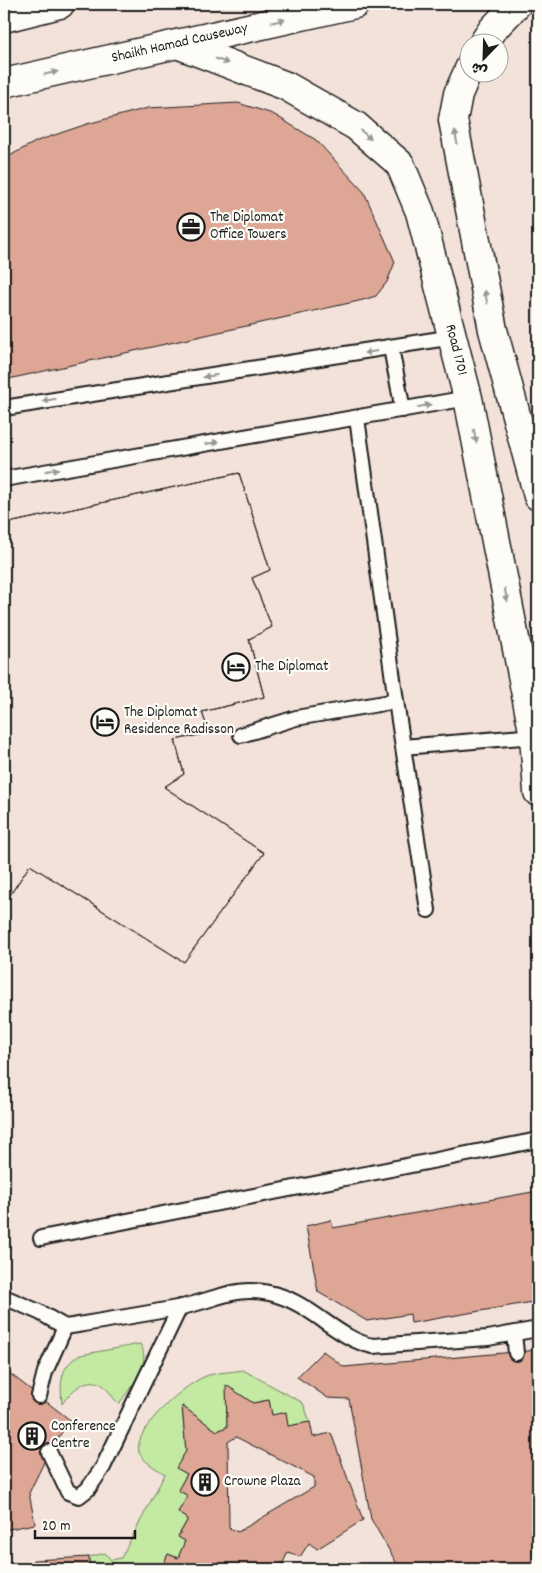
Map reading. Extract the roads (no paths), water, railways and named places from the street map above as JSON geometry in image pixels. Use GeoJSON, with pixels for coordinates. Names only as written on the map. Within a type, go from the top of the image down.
{"type":"FeatureCollection","features":[{"type":"Feature","properties":{"kind":"street"},"geometry":{"type":"LineString","coordinates":[[4,18],[60,4]]}},
{"type":"Feature","properties":{"kind":"street","name":"Shaikh Hamad Causeway"},"geometry":{"type":"LineString","coordinates":[[4,83],[355,4]]}},
{"type":"Feature","properties":{"kind":"street"},"geometry":{"type":"LineString","coordinates":[[491,32],[516,4]]}},
{"type":"Feature","properties":{"kind":"street","name":"Road 1701"},"geometry":{"type":"LineString","coordinates":[[177,44],[286,86],[356,126],[400,164],[420,212],[468,398],[534,736],[538,792]]}},
{"type":"Feature","properties":{"kind":"street"},"geometry":{"type":"LineString","coordinates":[[464,82],[458,94],[453,120],[493,330],[508,391],[534,459],[538,496]]}},
{"type":"Feature","properties":{"kind":"street"},"geometry":{"type":"LineString","coordinates":[[453,337],[493,330]]}},
{"type":"Feature","properties":{"kind":"street"},"geometry":{"type":"LineString","coordinates":[[468,398],[508,391]]}},
{"type":"Feature","properties":{"kind":"lane"},"geometry":{"type":"LineString","coordinates":[[4,408],[453,337]]}},
{"type":"Feature","properties":{"kind":"lane"},"geometry":{"type":"LineString","coordinates":[[391,348],[403,410]]}},
{"type":"Feature","properties":{"kind":"lane"},"geometry":{"type":"LineString","coordinates":[[4,479],[468,398]]}},
{"type":"Feature","properties":{"kind":"lane"},"geometry":{"type":"LineString","coordinates":[[357,418],[396,701],[428,910]]}},
{"type":"Feature","properties":{"kind":"lane"},"geometry":{"type":"LineString","coordinates":[[242,735],[296,718],[396,701]]}},
{"type":"Feature","properties":{"kind":"lane"},"geometry":{"type":"LineString","coordinates":[[403,747],[534,736]]}},
{"type":"Feature","properties":{"kind":"lane"},"geometry":{"type":"LineString","coordinates":[[41,1238],[538,1140]]}},
{"type":"Feature","properties":{"kind":"lane"},"geometry":{"type":"LineString","coordinates":[[4,1297],[22,1304],[65,1327],[180,1307],[238,1290],[257,1290],[295,1301],[364,1345],[488,1338],[538,1329]]}},
{"type":"Feature","properties":{"kind":"lane"},"geometry":{"type":"LineString","coordinates":[[49,1452],[68,1492],[78,1496],[88,1489],[103,1467],[180,1307]]}},
{"type":"Feature","properties":{"kind":"lane"},"geometry":{"type":"LineString","coordinates":[[40,1396],[45,1372],[65,1327]]}},
{"type":"Feature","properties":{"kind":"lane"},"geometry":{"type":"LineString","coordinates":[[514,1334],[516,1353]]}},
{"type":"Feature","properties":{"kind":"place","name":"The Diplomat Office Towers"},"geometry":{"type":"Point","coordinates":[191,227]}},
{"type":"Feature","properties":{"kind":"place","name":"The Diplomat"},"geometry":{"type":"Point","coordinates":[236,667]}},
{"type":"Feature","properties":{"kind":"place","name":"The Diplomat Residence Radisson"},"geometry":{"type":"Point","coordinates":[105,722]}},
{"type":"Feature","properties":{"kind":"place","name":"Conference Centre"},"geometry":{"type":"Point","coordinates":[32,1436]}},
{"type":"Feature","properties":{"kind":"place","name":"Crowne Plaza"},"geometry":{"type":"Point","coordinates":[205,1482]}}]}
